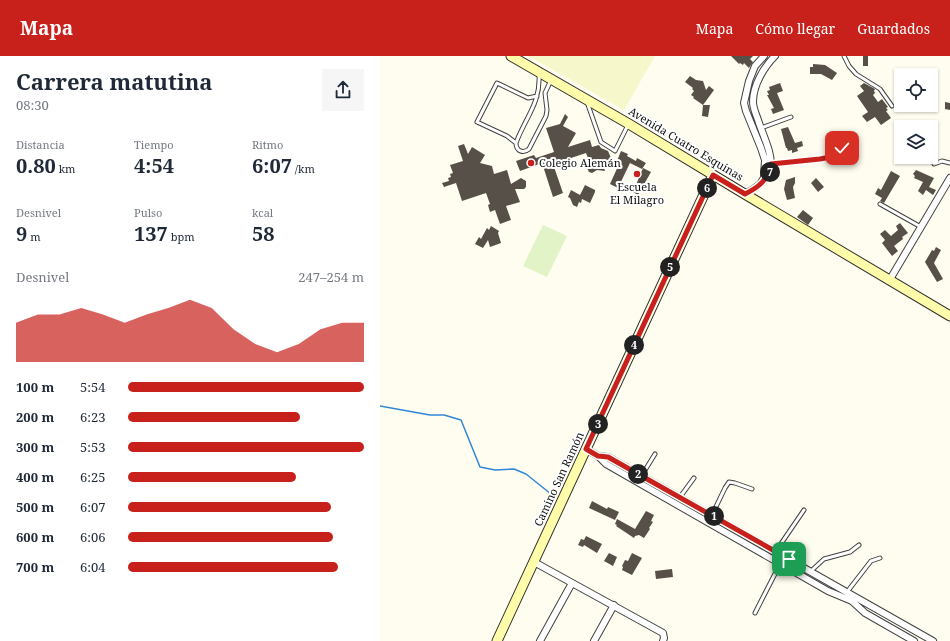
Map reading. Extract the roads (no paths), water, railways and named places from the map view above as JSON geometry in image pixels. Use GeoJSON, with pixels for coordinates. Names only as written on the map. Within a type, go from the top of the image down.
{"type":"FeatureCollection","features":[{"type":"Feature","properties":{"kind":"main road","name":"Avenida Cuatro Esquinas"},"geometry":{"type":"LineString","coordinates":[[511,56],[629,124],[889,281],[950,316]]}},
{"type":"Feature","properties":{"kind":"main road","name":"Camino San Ramón"},"geometry":{"type":"LineString","coordinates":[[497,641],[713,175]]}},
{"type":"Feature","properties":{"kind":"street"},"geometry":{"type":"LineString","coordinates":[[744,194],[755,187],[764,178],[765,160],[744,103],[748,81],[755,66],[764,56]]}},
{"type":"Feature","properties":{"kind":"street"},"geometry":{"type":"LineString","coordinates":[[744,194],[761,185],[770,172],[771,158],[753,102],[759,79],[769,59],[775,56]]}},
{"type":"Feature","properties":{"kind":"street"},"geometry":{"type":"LineString","coordinates":[[889,281],[950,178]]}},
{"type":"Feature","properties":{"kind":"street"},"geometry":{"type":"LineString","coordinates":[[586,449],[598,456],[606,464],[701,519],[828,591],[852,601],[865,613],[914,641]]}},
{"type":"Feature","properties":{"kind":"street"},"geometry":{"type":"LineString","coordinates":[[598,456],[608,457],[642,475],[933,641]]}},
{"type":"Feature","properties":{"kind":"street"},"geometry":{"type":"LineString","coordinates":[[701,519],[706,511]]}},
{"type":"Feature","properties":{"kind":"street"},"geometry":{"type":"LineString","coordinates":[[782,565],[789,559]]}},
{"type":"Feature","properties":{"kind":"street"},"geometry":{"type":"LineString","coordinates":[[534,562],[663,632],[663,641]]}},
{"type":"Feature","properties":{"kind":"street"},"geometry":{"type":"LineString","coordinates":[[540,641],[572,583]]}},
{"type":"Feature","properties":{"kind":"street"},"geometry":{"type":"LineString","coordinates":[[594,641],[614,605]]}},
{"type":"Feature","properties":{"kind":"street"},"geometry":{"type":"LineString","coordinates":[[904,635],[909,627]]}},
{"type":"Feature","properties":{"kind":"lane"},"geometry":{"type":"LineString","coordinates":[[844,56],[849,66],[856,74],[880,89],[892,106]]}},
{"type":"Feature","properties":{"kind":"lane"},"geometry":{"type":"LineString","coordinates":[[516,143],[538,96],[538,72]]}},
{"type":"Feature","properties":{"kind":"lane"},"geometry":{"type":"LineString","coordinates":[[538,96],[528,98],[498,83],[478,122],[507,136],[516,143],[517,148],[520,151],[525,152],[529,149],[546,116],[547,110],[545,93],[552,79]]}},
{"type":"Feature","properties":{"kind":"lane"},"geometry":{"type":"LineString","coordinates":[[585,98],[601,142],[615,151],[629,124]]}},
{"type":"Feature","properties":{"kind":"lane"},"geometry":{"type":"LineString","coordinates":[[761,128],[791,117]]}},
{"type":"Feature","properties":{"kind":"lane"},"geometry":{"type":"LineString","coordinates":[[771,164],[836,156]]}},
{"type":"Feature","properties":{"kind":"lane"},"geometry":{"type":"LineString","coordinates":[[938,162],[942,161],[950,163]]}},
{"type":"Feature","properties":{"kind":"lane"},"geometry":{"type":"LineString","coordinates":[[880,204],[921,227]]}},
{"type":"Feature","properties":{"kind":"lane"},"geometry":{"type":"LineString","coordinates":[[642,475],[655,454]]}},
{"type":"Feature","properties":{"kind":"lane"},"geometry":{"type":"LineString","coordinates":[[680,497],[694,478]]}},
{"type":"Feature","properties":{"kind":"lane"},"geometry":{"type":"LineString","coordinates":[[712,515],[725,488],[730,482],[735,482],[752,489]]}},
{"type":"Feature","properties":{"kind":"lane"},"geometry":{"type":"LineString","coordinates":[[776,551],[804,510]]}},
{"type":"Feature","properties":{"kind":"lane"},"geometry":{"type":"LineString","coordinates":[[811,571],[824,559],[850,552],[859,545]]}},
{"type":"Feature","properties":{"kind":"lane"},"geometry":{"type":"LineString","coordinates":[[848,592],[872,561],[880,558]]}},
{"type":"Feature","properties":{"kind":"lane"},"geometry":{"type":"LineString","coordinates":[[756,613],[782,565]]}},
{"type":"Feature","properties":{"kind":"waterway"},"geometry":{"type":"LineString","coordinates":[[380,406],[430,415],[444,415],[461,420],[480,467],[495,470],[514,469],[526,474],[551,494]]}},
{"type":"Feature","properties":{"kind":"place","name":"Colegio Alemán"},"geometry":{"type":"Point","coordinates":[531,163]}},
{"type":"Feature","properties":{"kind":"place","name":"Escuela El Milagro"},"geometry":{"type":"Point","coordinates":[637,174]}}]}
